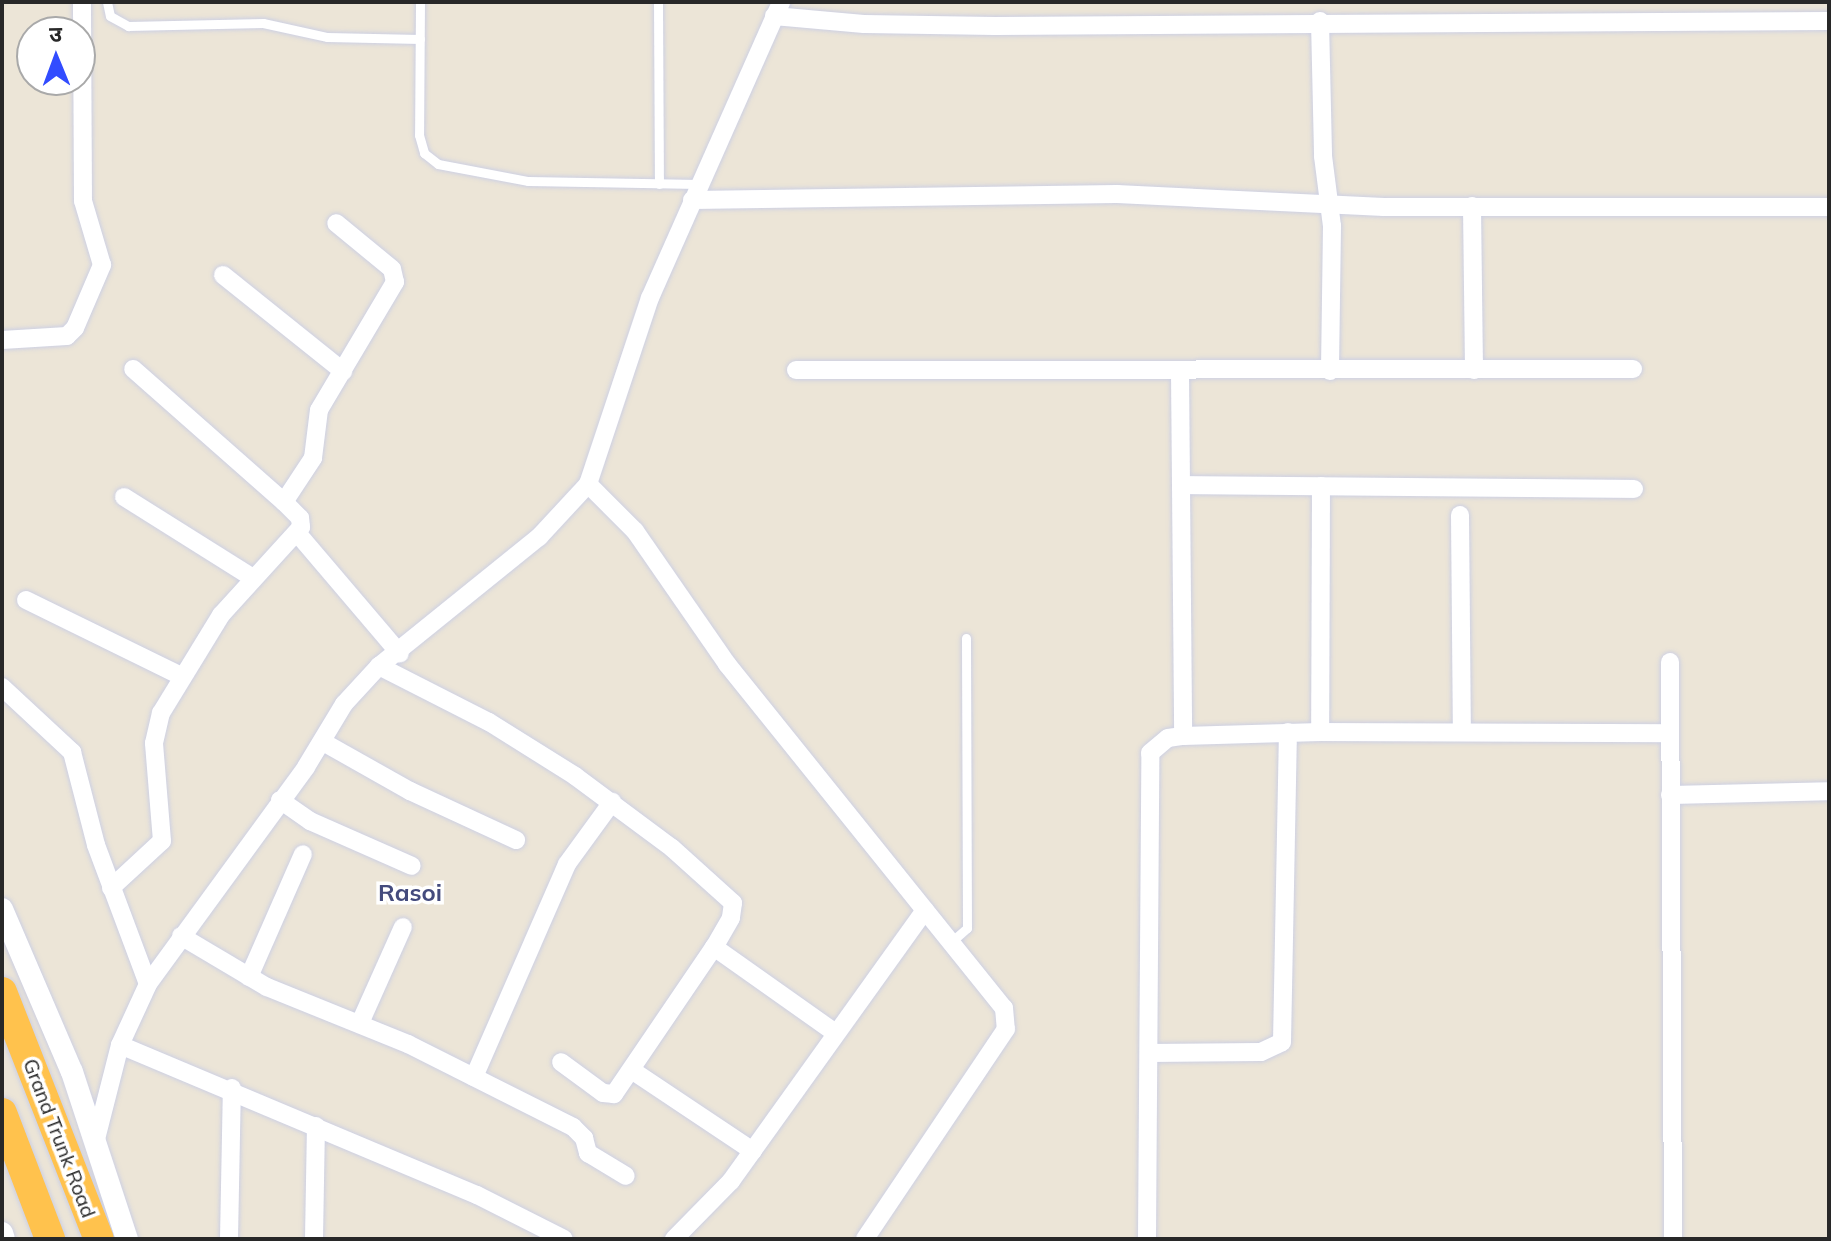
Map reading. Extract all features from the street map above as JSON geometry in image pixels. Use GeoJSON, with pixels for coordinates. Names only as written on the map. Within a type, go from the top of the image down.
{"type":"FeatureCollection","features":[{"type":"Feature","properties":{"kind":"highway","name":"Grand Trunk Road"},"geometry":{"type":"LineString","coordinates":[[2,992],[99,1239]]}},
{"type":"Feature","properties":{"kind":"highway"},"geometry":{"type":"LineString","coordinates":[[2,1113],[50,1239]]}},
{"type":"Feature","properties":{"kind":"street"},"geometry":{"type":"LineString","coordinates":[[2,340],[67,336],[75,328],[102,265],[83,201],[82,2]]}},
{"type":"Feature","properties":{"kind":"street"},"geometry":{"type":"LineString","coordinates":[[95,1143],[120,1045],[148,984],[323,742],[344,704],[379,666],[400,654],[539,537],[588,484],[650,298],[778,9],[995,26],[1320,21],[1464,11],[1829,21]]}},
{"type":"Feature","properties":{"kind":"street"},"geometry":{"type":"LineString","coordinates":[[1320,21],[1329,205],[1330,371]]}},
{"type":"Feature","properties":{"kind":"street"},"geometry":{"type":"LineString","coordinates":[[695,192],[1117,194],[1329,205],[1829,207]]}},
{"type":"Feature","properties":{"kind":"street"},"geometry":{"type":"LineString","coordinates":[[1472,206],[1474,370]]}},
{"type":"Feature","properties":{"kind":"street"},"geometry":{"type":"LineString","coordinates":[[284,502],[313,458],[319,410],[395,274],[336,223]]}},
{"type":"Feature","properties":{"kind":"street"},"geometry":{"type":"LineString","coordinates":[[223,275],[343,371]]}},
{"type":"Feature","properties":{"kind":"street"},"geometry":{"type":"LineString","coordinates":[[111,888],[162,841],[154,743],[161,713],[181,676],[253,578],[298,534],[300,518],[133,369]]}},
{"type":"Feature","properties":{"kind":"street"},"geometry":{"type":"LineString","coordinates":[[796,370],[1180,372],[1633,369]]}},
{"type":"Feature","properties":{"kind":"street"},"geometry":{"type":"LineString","coordinates":[[1180,372],[1183,736]]}},
{"type":"Feature","properties":{"kind":"street"},"geometry":{"type":"LineString","coordinates":[[588,484],[635,531],[727,664],[1004,1008],[1006,1029],[865,1239]]}},
{"type":"Feature","properties":{"kind":"street"},"geometry":{"type":"LineString","coordinates":[[1181,485],[1634,489]]}},
{"type":"Feature","properties":{"kind":"street"},"geometry":{"type":"LineString","coordinates":[[1320,732],[1321,486]]}},
{"type":"Feature","properties":{"kind":"street"},"geometry":{"type":"LineString","coordinates":[[124,497],[253,578]]}},
{"type":"Feature","properties":{"kind":"street"},"geometry":{"type":"LineString","coordinates":[[1460,515],[1462,731]]}},
{"type":"Feature","properties":{"kind":"street"},"geometry":{"type":"LineString","coordinates":[[298,534],[400,654]]}},
{"type":"Feature","properties":{"kind":"street"},"geometry":{"type":"LineString","coordinates":[[26,600],[181,676]]}},
{"type":"Feature","properties":{"kind":"street"},"geometry":{"type":"LineString","coordinates":[[1670,662],[1673,1239]]}},
{"type":"Feature","properties":{"kind":"street"},"geometry":{"type":"LineString","coordinates":[[379,666],[531,746],[612,802],[728,896],[731,918],[714,947],[633,1071],[610,1095],[561,1062]]}},
{"type":"Feature","properties":{"kind":"street"},"geometry":{"type":"LineString","coordinates":[[2,687],[72,752],[111,888],[148,984]]}},
{"type":"Feature","properties":{"kind":"street"},"geometry":{"type":"LineString","coordinates":[[1149,1053],[1261,1052],[1282,1042],[1288,732]]}},
{"type":"Feature","properties":{"kind":"street"},"geometry":{"type":"LineString","coordinates":[[1147,1239],[1148,764],[1158,743],[1183,736],[1288,732],[1670,733]]}},
{"type":"Feature","properties":{"kind":"street"},"geometry":{"type":"LineString","coordinates":[[323,742],[410,791],[516,840]]}},
{"type":"Feature","properties":{"kind":"street"},"geometry":{"type":"LineString","coordinates":[[1670,795],[1829,791]]}},
{"type":"Feature","properties":{"kind":"street"},"geometry":{"type":"LineString","coordinates":[[280,800],[310,821],[412,866]]}},
{"type":"Feature","properties":{"kind":"street"},"geometry":{"type":"LineString","coordinates":[[474,1077],[567,864],[612,802]]}},
{"type":"Feature","properties":{"kind":"street"},"geometry":{"type":"LineString","coordinates":[[249,977],[303,854]]}},
{"type":"Feature","properties":{"kind":"street"},"geometry":{"type":"LineString","coordinates":[[2,909],[72,1072],[127,1239]]}},
{"type":"Feature","properties":{"kind":"street"},"geometry":{"type":"LineString","coordinates":[[674,1239],[753,1151],[834,1032],[925,910]]}},
{"type":"Feature","properties":{"kind":"street"},"geometry":{"type":"LineString","coordinates":[[360,1023],[403,927]]}},
{"type":"Feature","properties":{"kind":"street"},"geometry":{"type":"LineString","coordinates":[[181,936],[249,977],[360,1023],[579,1131],[588,1153],[626,1176]]}},
{"type":"Feature","properties":{"kind":"street"},"geometry":{"type":"LineString","coordinates":[[714,947],[834,1032]]}},
{"type":"Feature","properties":{"kind":"street"},"geometry":{"type":"LineString","coordinates":[[120,1045],[232,1088],[477,1195],[564,1239]]}},
{"type":"Feature","properties":{"kind":"street"},"geometry":{"type":"LineString","coordinates":[[633,1071],[753,1151]]}},
{"type":"Feature","properties":{"kind":"street"},"geometry":{"type":"LineString","coordinates":[[229,1239],[232,1088]]}},
{"type":"Feature","properties":{"kind":"street"},"geometry":{"type":"LineString","coordinates":[[314,1239],[316,1126]]}},
{"type":"Feature","properties":{"kind":"street"},"geometry":{"type":"LineString","coordinates":[[2,1233],[4,1239]]}},
{"type":"Feature","properties":{"kind":"lane"},"geometry":{"type":"LineString","coordinates":[[107,2],[110,16],[128,26],[263,23],[327,37],[420,39]]}},
{"type":"Feature","properties":{"kind":"lane"},"geometry":{"type":"LineString","coordinates":[[420,2],[419,135],[424,153],[438,164],[528,181],[659,184],[695,192]]}},
{"type":"Feature","properties":{"kind":"lane"},"geometry":{"type":"LineString","coordinates":[[658,2],[659,184]]}},
{"type":"Feature","properties":{"kind":"lane"},"geometry":{"type":"LineString","coordinates":[[951,942],[967,928],[966,638]]}},
{"type":"Feature","properties":{"kind":"district","name":"Rasoi"},"geometry":{"type":"Point","coordinates":[410,893]}}]}
